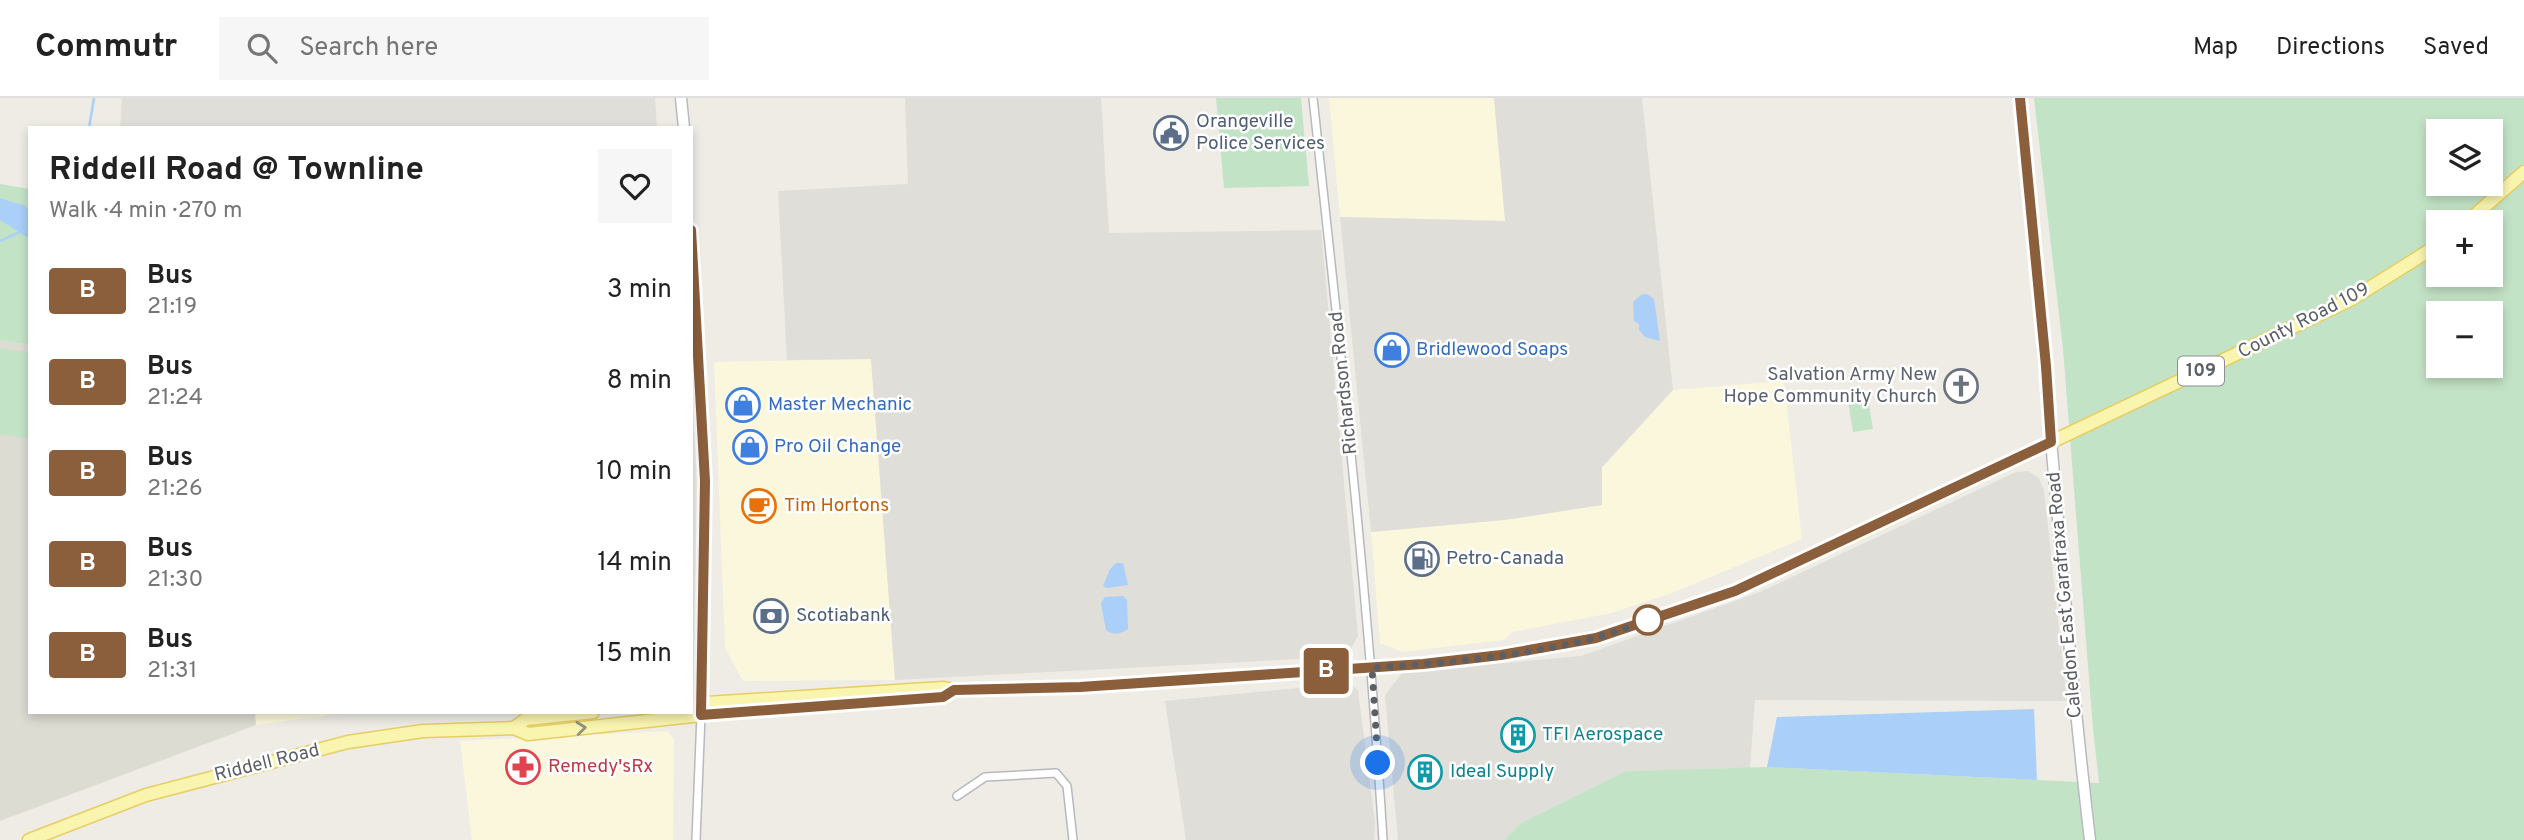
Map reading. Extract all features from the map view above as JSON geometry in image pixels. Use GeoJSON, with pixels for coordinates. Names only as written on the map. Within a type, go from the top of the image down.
{"type":"FeatureCollection","features":[{"type":"Feature","properties":{"kind":"main road"},"geometry":{"type":"LineString","coordinates":[[681,98],[684,126]]}},
{"type":"Feature","properties":{"kind":"main road","name":"Caledon East Garafraxa Road"},"geometry":{"type":"LineString","coordinates":[[2020,98],[2046,366],[2073,699],[2090,840]]}},
{"type":"Feature","properties":{"kind":"main road"},"geometry":{"type":"LineString","coordinates":[[2481,210],[2524,172]]}},
{"type":"Feature","properties":{"kind":"main road","name":"County Road 109"},"geometry":{"type":"LineString","coordinates":[[2051,442],[2352,299],[2426,252]]}},
{"type":"Feature","properties":{"kind":"main road"},"geometry":{"type":"LineString","coordinates":[[693,265],[705,481],[698,708]]}},
{"type":"Feature","properties":{"kind":"main road","name":"Riddell Road"},"geometry":{"type":"LineString","coordinates":[[698,708],[943,688],[1080,687],[1372,668],[1501,655],[1596,638],[1735,591],[2051,442]]}},
{"type":"Feature","properties":{"kind":"main road","name":"Riddell Road"},"geometry":{"type":"LineString","coordinates":[[514,728],[526,719],[574,714]]}},
{"type":"Feature","properties":{"kind":"main road","name":"Riddell Road"},"geometry":{"type":"LineString","coordinates":[[29,840],[146,796],[348,742],[423,731],[514,728],[528,734],[659,714]]}},
{"type":"Feature","properties":{"kind":"street","name":"Richardson Road"},"geometry":{"type":"LineString","coordinates":[[1313,98],[1342,353],[1372,668],[1383,840]]}},
{"type":"Feature","properties":{"kind":"street"},"geometry":{"type":"LineString","coordinates":[[695,840],[698,708]]}},
{"type":"Feature","properties":{"kind":"street"},"geometry":{"type":"LineString","coordinates":[[957,796],[985,777],[1056,773],[1067,786],[1073,840]]}},
{"type":"Feature","properties":{"kind":"shaded area"},"geometry":{"type":"Polygon","coordinates":[[[122,98],[655,98],[657,126],[120,126],[122,98]]]}},
{"type":"Feature","properties":{"kind":"shaded area"},"geometry":{"type":"Polygon","coordinates":[[[905,98],[1101,98],[1109,233],[1321,230],[1358,636],[1351,649],[1338,657],[895,680],[871,359],[787,360],[778,191],[908,184],[905,98]]]}},
{"type":"Feature","properties":{"kind":"shaded area"},"geometry":{"type":"Polygon","coordinates":[[[1329,98],[1494,98],[1506,221],[1340,217],[1329,98]]]}},
{"type":"Feature","properties":{"kind":"shaded area"},"geometry":{"type":"Polygon","coordinates":[[[1494,98],[1642,98],[1673,390],[1602,467],[1602,505],[1504,520],[1371,532],[1340,217],[1505,221],[1494,98]]]}},
{"type":"Feature","properties":{"kind":"shaded area"},"geometry":{"type":"Polygon","coordinates":[[[0,340],[28,345],[28,714],[255,714],[256,725],[0,821],[0,340]]]}},
{"type":"Feature","properties":{"kind":"shaded area"},"geometry":{"type":"Polygon","coordinates":[[[871,359],[895,680],[743,681],[725,648],[714,362],[871,359]]]}},
{"type":"Feature","properties":{"kind":"shaded area"},"geometry":{"type":"Polygon","coordinates":[[[1784,381],[1802,539],[1672,593],[1612,613],[1512,632],[1504,640],[1402,652],[1380,643],[1371,532],[1504,520],[1602,505],[1602,468],[1673,390],[1784,381]]]}},
{"type":"Feature","properties":{"kind":"shaded area"},"geometry":{"type":"Polygon","coordinates":[[[2028,471],[2039,478],[2044,491],[2067,701],[1755,700],[1750,768],[1626,771],[1521,823],[1504,840],[1398,840],[1385,695],[1403,672],[1581,656],[1760,592],[2016,472],[2028,471]]]}},
{"type":"Feature","properties":{"kind":"shaded area"},"geometry":{"type":"Polygon","coordinates":[[[1348,683],[1358,690],[1375,823],[1374,840],[1186,840],[1165,701],[1348,683]]]}},
{"type":"Feature","properties":{"kind":"shaded area"},"geometry":{"type":"Polygon","coordinates":[[[255,714],[338,714],[256,725],[255,714]]]}},
{"type":"Feature","properties":{"kind":"shaded area"},"geometry":{"type":"Polygon","coordinates":[[[667,731],[674,739],[673,840],[472,840],[460,741],[667,731]]]}},
{"type":"Feature","properties":{"kind":"green space"},"geometry":{"type":"Polygon","coordinates":[[[1216,98],[1301,98],[1309,186],[1224,188],[1216,98]]]}},
{"type":"Feature","properties":{"kind":"green space"},"geometry":{"type":"Polygon","coordinates":[[[2034,98],[2524,98],[2524,840],[1504,840],[1521,823],[1626,771],[1767,767],[2099,783],[2063,349],[2034,98]]]}},
{"type":"Feature","properties":{"kind":"green space"},"geometry":{"type":"Polygon","coordinates":[[[0,184],[28,189],[28,345],[0,340],[0,184]]]}},
{"type":"Feature","properties":{"kind":"green space"},"geometry":{"type":"Polygon","coordinates":[[[0,348],[28,353],[28,439],[0,434],[0,348]]]}},
{"type":"Feature","properties":{"kind":"green space"},"geometry":{"type":"Polygon","coordinates":[[[1867,392],[1873,429],[1853,432],[1847,395],[1867,392]]]}},
{"type":"Feature","properties":{"kind":"water"},"geometry":{"type":"Polygon","coordinates":[[[0,198],[26,206],[28,238],[0,220],[0,198]]]}},
{"type":"Feature","properties":{"kind":"water"},"geometry":{"type":"Polygon","coordinates":[[[1647,294],[1654,299],[1660,341],[1645,337],[1639,330],[1639,324],[1634,321],[1633,302],[1641,295],[1647,294]]]}},
{"type":"Feature","properties":{"kind":"water"},"geometry":{"type":"Polygon","coordinates":[[[1116,563],[1123,563],[1128,585],[1107,588],[1103,586],[1110,569],[1116,563]]]}},
{"type":"Feature","properties":{"kind":"water"},"geometry":{"type":"Polygon","coordinates":[[[1123,596],[1127,600],[1128,629],[1114,634],[1106,630],[1101,603],[1105,597],[1123,596]]]}},
{"type":"Feature","properties":{"kind":"water"},"geometry":{"type":"Polygon","coordinates":[[[2034,709],[2037,780],[1767,767],[1777,717],[2034,709]]]}},
{"type":"Feature","properties":{"kind":"waterway"},"geometry":{"type":"LineString","coordinates":[[89,126],[94,98]]}},
{"type":"Feature","properties":{"kind":"waterway"},"geometry":{"type":"LineString","coordinates":[[0,241],[22,231]]}},
{"type":"Feature","properties":{"kind":"bus line","name":"B"},"geometry":{"type":"LineString","coordinates":[[693,259],[705,481],[701,715],[943,697],[954,690],[1080,687],[1423,664],[1501,655],[1596,638],[1735,591],[2051,442],[2020,98]]}},
{"type":"Feature","properties":{"kind":"place","name":"Orangeville Police Services"},"geometry":{"type":"Point","coordinates":[1171,133]}},
{"type":"Feature","properties":{"kind":"place","name":"Bridlewood Soaps"},"geometry":{"type":"Point","coordinates":[1392,350]}},
{"type":"Feature","properties":{"kind":"place","name":"Salvation Army New Hope Community Church"},"geometry":{"type":"Point","coordinates":[1961,386]}},
{"type":"Feature","properties":{"kind":"place","name":"Master Mechanic"},"geometry":{"type":"Point","coordinates":[743,405]}},
{"type":"Feature","properties":{"kind":"place","name":"Pro Oil Change"},"geometry":{"type":"Point","coordinates":[750,447]}},
{"type":"Feature","properties":{"kind":"place","name":"Tim Hortons"},"geometry":{"type":"Point","coordinates":[759,506]}},
{"type":"Feature","properties":{"kind":"place","name":"Petro-Canada"},"geometry":{"type":"Point","coordinates":[1422,559]}},
{"type":"Feature","properties":{"kind":"place","name":"Scotiabank"},"geometry":{"type":"Point","coordinates":[771,616]}},
{"type":"Feature","properties":{"kind":"place","name":"TFI Aerospace"},"geometry":{"type":"Point","coordinates":[1518,735]}},
{"type":"Feature","properties":{"kind":"place","name":"Remedy'sRx"},"geometry":{"type":"Point","coordinates":[523,767]}},
{"type":"Feature","properties":{"kind":"place","name":"Ideal Supply"},"geometry":{"type":"Point","coordinates":[1425,772]}},
{"type":"Feature","properties":{"kind":"route"},"geometry":{"type":"LineString","coordinates":[[1378,763],[1372,668],[1501,655],[1596,638],[1648,620]]}}]}
